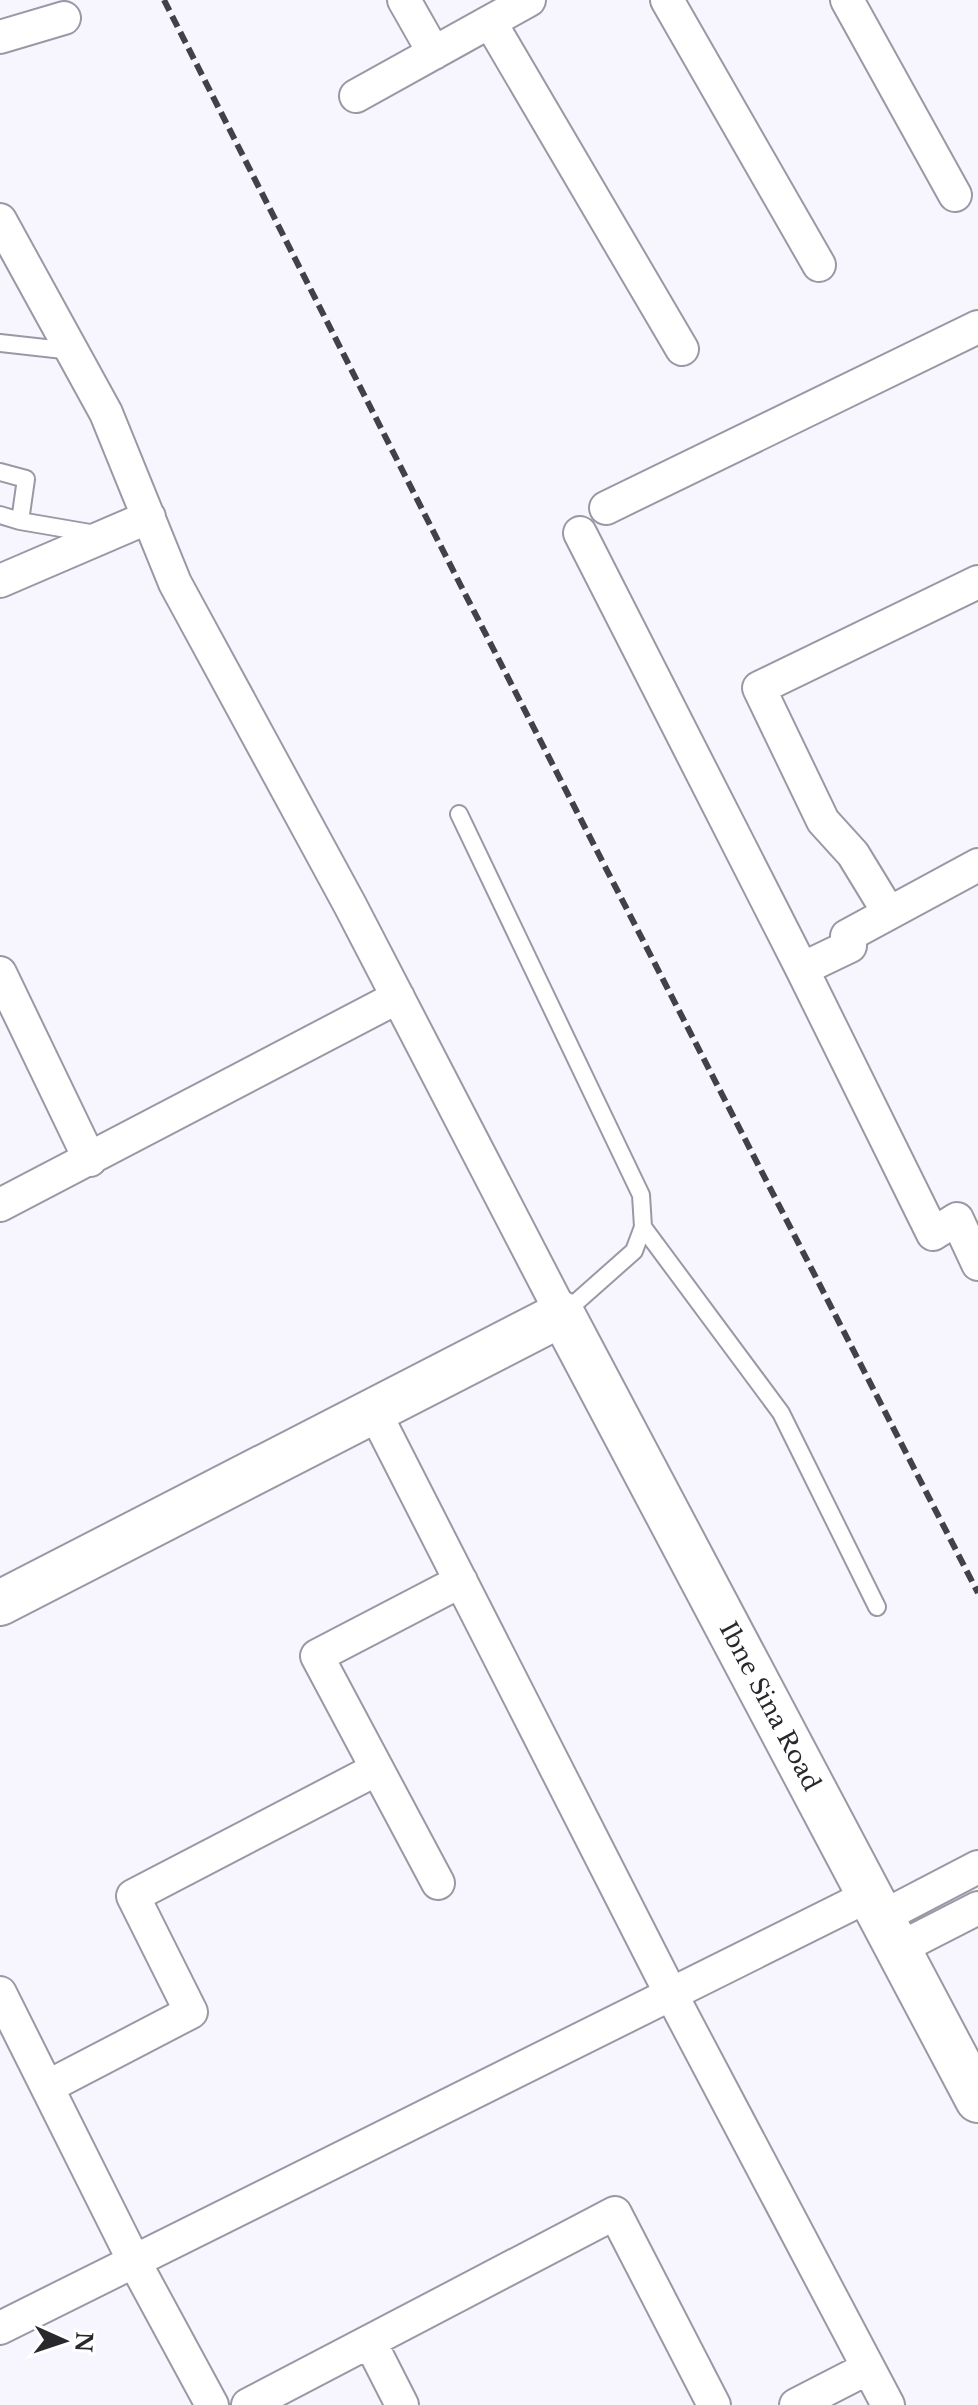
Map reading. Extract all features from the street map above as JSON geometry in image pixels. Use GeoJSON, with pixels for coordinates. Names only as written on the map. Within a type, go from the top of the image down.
{"type":"FeatureCollection","features":[{"type":"Feature","properties":{"kind":"street"},"geometry":{"type":"LineString","coordinates":[[404,0],[434,53]]}},
{"type":"Feature","properties":{"kind":"street"},"geometry":{"type":"LineString","coordinates":[[356,96],[529,0]]}},
{"type":"Feature","properties":{"kind":"street"},"geometry":{"type":"LineString","coordinates":[[667,0],[819,265]]}},
{"type":"Feature","properties":{"kind":"street"},"geometry":{"type":"LineString","coordinates":[[847,0],[955,195]]}},
{"type":"Feature","properties":{"kind":"street"},"geometry":{"type":"LineString","coordinates":[[0,37],[64,18]]}},
{"type":"Feature","properties":{"kind":"street"},"geometry":{"type":"LineString","coordinates":[[490,22],[682,349]]}},
{"type":"Feature","properties":{"kind":"street"},"geometry":{"type":"LineString","coordinates":[[0,220],[106,413],[175,583],[398,997],[562,1314],[0,1603]]}},
{"type":"Feature","properties":{"kind":"street"},"geometry":{"type":"LineString","coordinates":[[606,508],[978,327]]}},
{"type":"Feature","properties":{"kind":"street"},"geometry":{"type":"LineString","coordinates":[[0,581],[149,517]]}},
{"type":"Feature","properties":{"kind":"street"},"geometry":{"type":"LineString","coordinates":[[580,533],[933,1234],[957,1219],[978,1264]]}},
{"type":"Feature","properties":{"kind":"street"},"geometry":{"type":"LineString","coordinates":[[889,913],[853,854],[823,821],[759,688],[978,582]]}},
{"type":"Feature","properties":{"kind":"street"},"geometry":{"type":"LineString","coordinates":[[802,969],[850,946],[847,936],[978,865]]}},
{"type":"Feature","properties":{"kind":"street"},"geometry":{"type":"LineString","coordinates":[[0,973],[90,1160]]}},
{"type":"Feature","properties":{"kind":"street"},"geometry":{"type":"LineString","coordinates":[[0,1205],[398,997]]}},
{"type":"Feature","properties":{"kind":"street","name":"Ibne Sina Road"},"geometry":{"type":"LineString","coordinates":[[562,1314],[978,2100]]}},
{"type":"Feature","properties":{"kind":"street"},"geometry":{"type":"LineString","coordinates":[[374,1411],[671,1994],[888,2405]]}},
{"type":"Feature","properties":{"kind":"street"},"geometry":{"type":"LineString","coordinates":[[438,1883],[317,1656],[461,1581]]}},
{"type":"Feature","properties":{"kind":"street"},"geometry":{"type":"LineString","coordinates":[[47,2087],[191,2012],[133,1896],[377,1769]]}},
{"type":"Feature","properties":{"kind":"street"},"geometry":{"type":"LineString","coordinates":[[0,2328],[671,1994],[883,1920],[978,1867]]}},
{"type":"Feature","properties":{"kind":"street"},"geometry":{"type":"LineString","coordinates":[[883,1920],[978,1908]]}},
{"type":"Feature","properties":{"kind":"street"},"geometry":{"type":"LineString","coordinates":[[0,1993],[134,2261],[212,2405]]}},
{"type":"Feature","properties":{"kind":"street"},"geometry":{"type":"LineString","coordinates":[[248,2405],[615,2213],[714,2405]]}},
{"type":"Feature","properties":{"kind":"street"},"geometry":{"type":"LineString","coordinates":[[370,2342],[402,2405]]}},
{"type":"Feature","properties":{"kind":"street"},"geometry":{"type":"LineString","coordinates":[[796,2405],[868,2368]]}},
{"type":"Feature","properties":{"kind":"lane"},"geometry":{"type":"LineString","coordinates":[[0,343],[72,351]]}},
{"type":"Feature","properties":{"kind":"lane"},"geometry":{"type":"LineString","coordinates":[[0,472],[26,479],[20,521]]}},
{"type":"Feature","properties":{"kind":"lane"},"geometry":{"type":"LineString","coordinates":[[0,515],[106,536]]}},
{"type":"Feature","properties":{"kind":"lane"},"geometry":{"type":"LineString","coordinates":[[459,814],[641,1195],[643,1227],[634,1251],[562,1314]]}},
{"type":"Feature","properties":{"kind":"lane"},"geometry":{"type":"LineString","coordinates":[[643,1227],[781,1413],[877,1607]]}},
{"type":"Feature","properties":{"kind":"railway"},"geometry":{"type":"LineString","coordinates":[[164,0],[978,1593]]}}]}
